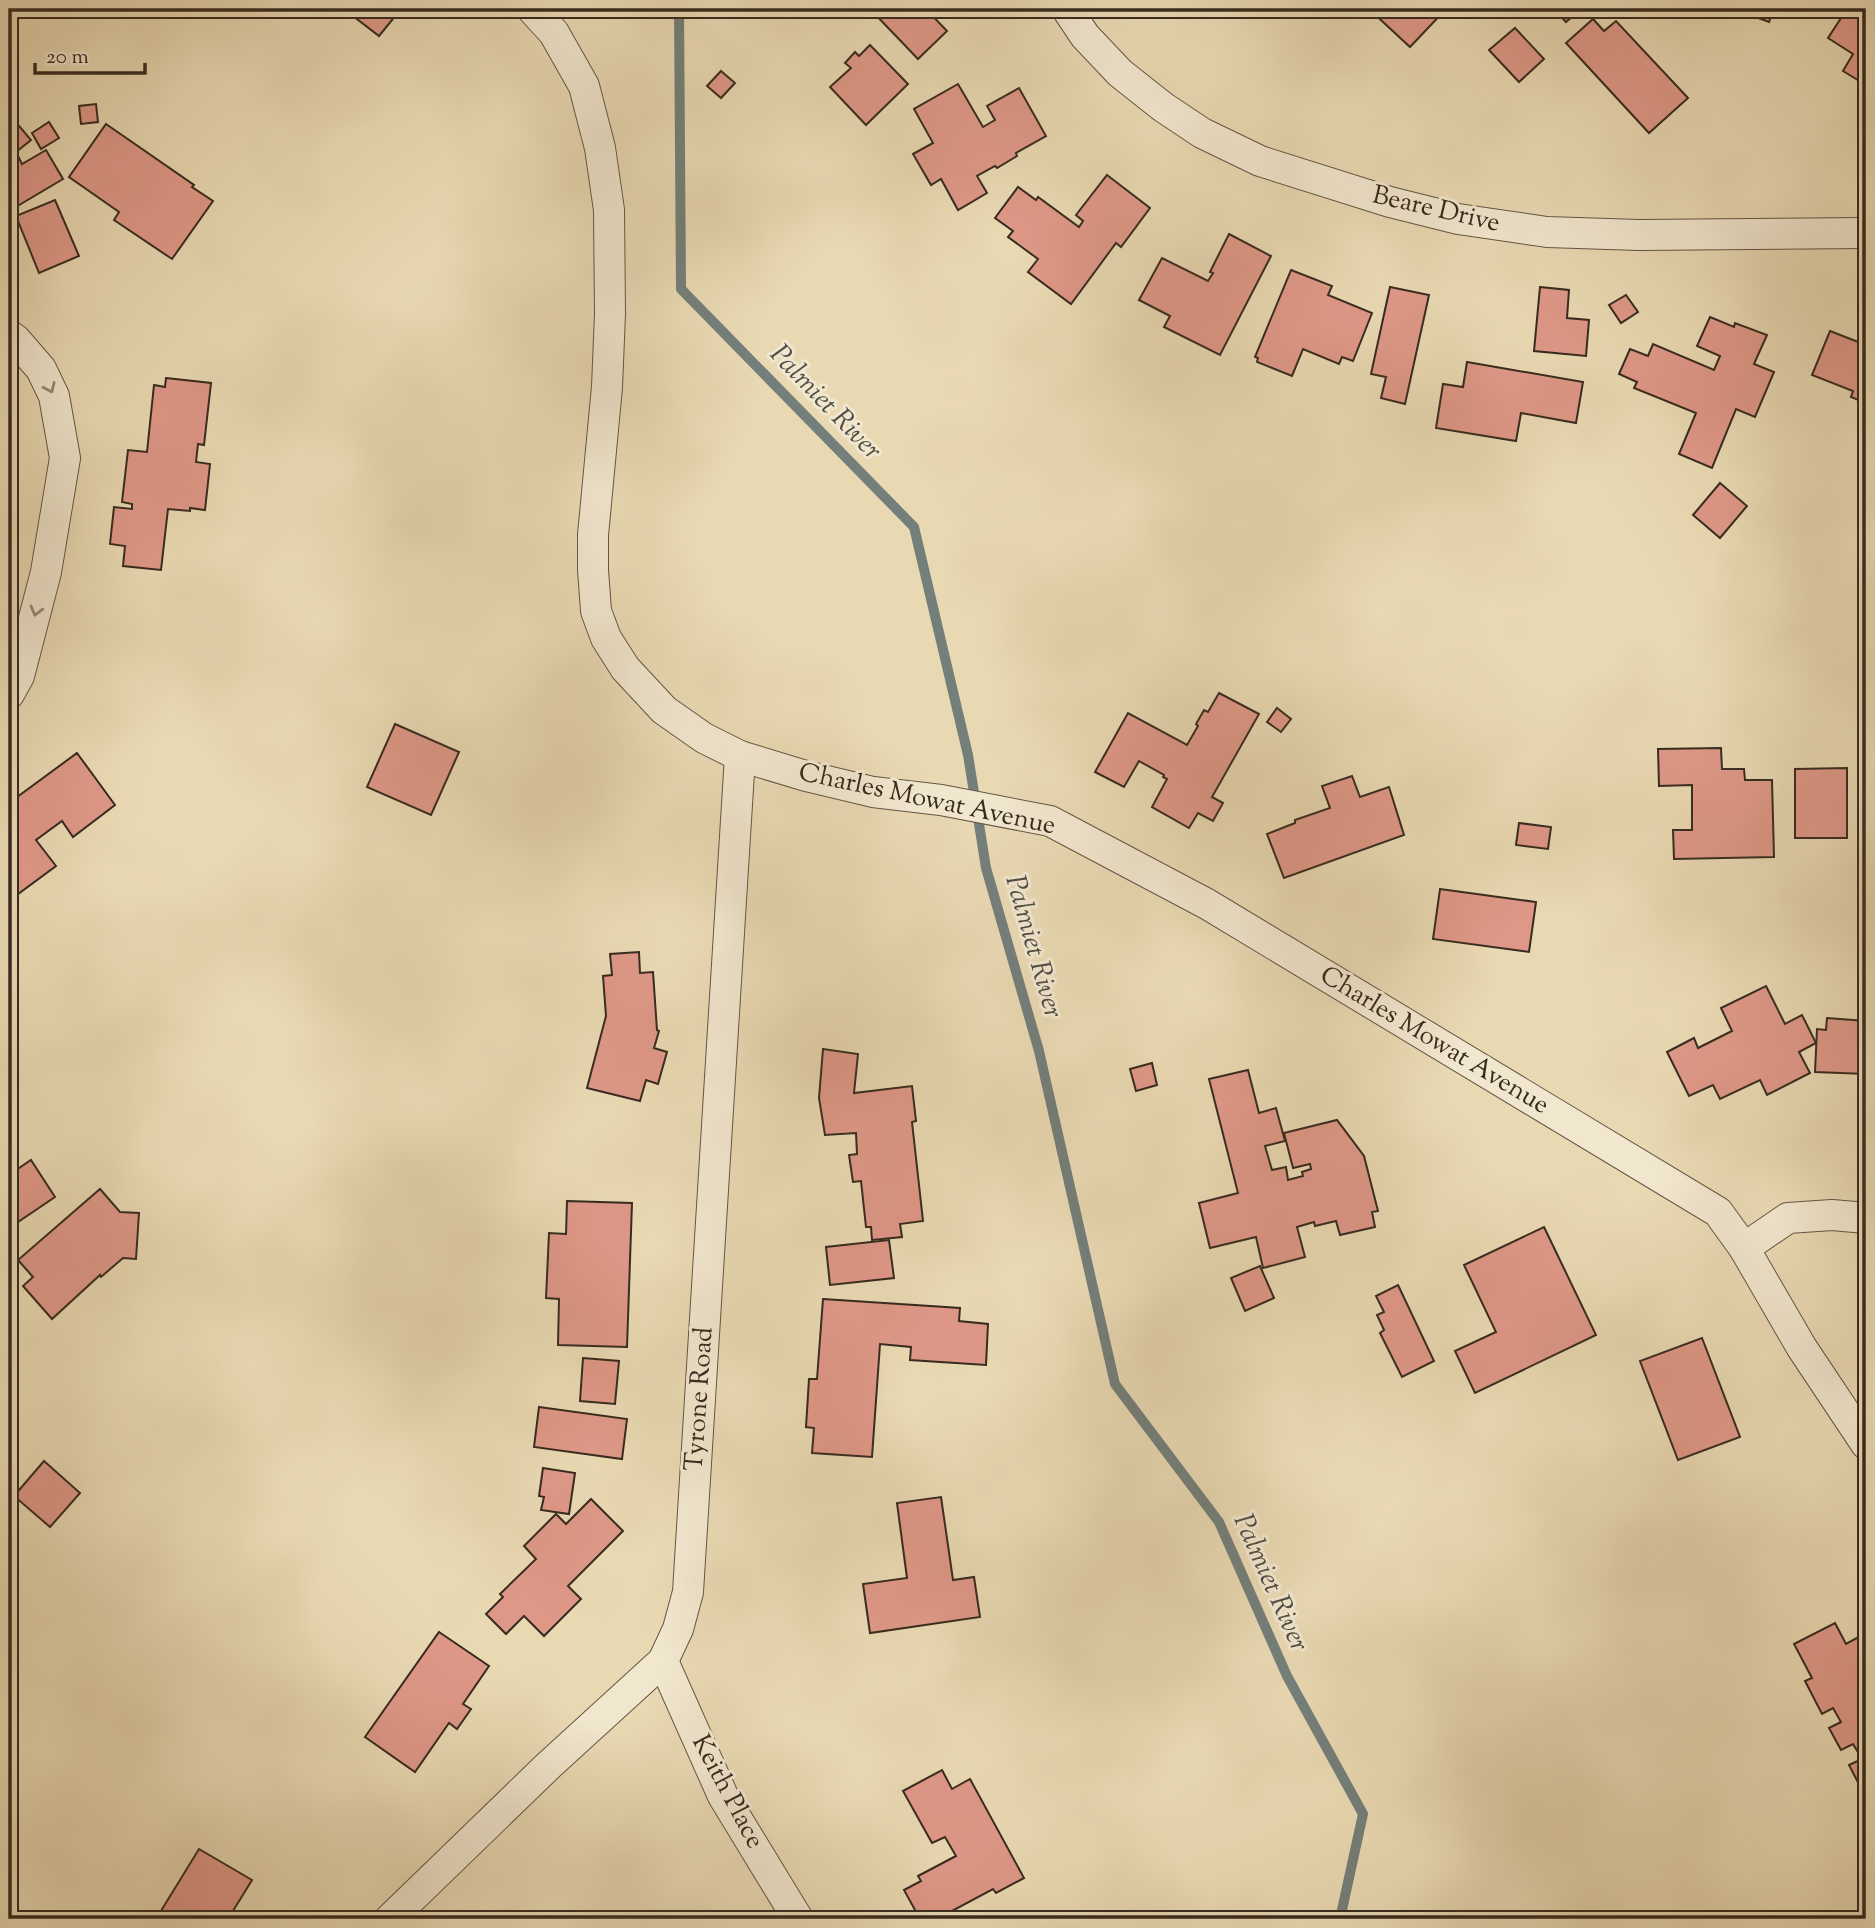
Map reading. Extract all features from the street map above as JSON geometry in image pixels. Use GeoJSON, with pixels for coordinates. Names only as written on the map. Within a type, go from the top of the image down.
{"type":"FeatureCollection","features":[{"type":"Feature","properties":{"kind":"street","name":"Charles Mowat Avenue"},"geometry":{"type":"LineString","coordinates":[[532,9],[554,33],[584,86],[600,148],[609,210],[610,314],[607,387],[593,535],[596,611],[606,638],[625,668],[664,710],[704,738],[740,756],[806,776],[873,792],[941,800],[1050,821],[1207,904],[1718,1212],[1744,1248],[1802,1348],[1866,1444]]}},
{"type":"Feature","properties":{"kind":"street","name":"Beare Drive"},"geometry":{"type":"LineString","coordinates":[[1067,9],[1085,36],[1120,73],[1202,133],[1260,162],[1390,202],[1458,219],[1547,232],[1639,235],[1866,233]]}},
{"type":"Feature","properties":{"kind":"street"},"geometry":{"type":"LineString","coordinates":[[9,335],[41,369],[54,396],[65,458],[46,572],[19,676],[9,694]]}},
{"type":"Feature","properties":{"kind":"street","name":"Tyrone Road"},"geometry":{"type":"LineString","coordinates":[[390,1919],[548,1766],[663,1661],[678,1629],[688,1592],[740,756]]}},
{"type":"Feature","properties":{"kind":"street"},"geometry":{"type":"LineString","coordinates":[[1744,1248],[1788,1218],[1866,1218]]}},
{"type":"Feature","properties":{"kind":"street","name":"Keith Place"},"geometry":{"type":"LineString","coordinates":[[663,1661],[723,1796],[798,1919]]}},
{"type":"Feature","properties":{"kind":"building"},"geometry":{"type":"Polygon","coordinates":[[[344,9],[401,9],[379,36],[344,9]]]}},
{"type":"Feature","properties":{"kind":"building"},"geometry":{"type":"Polygon","coordinates":[[[870,9],[926,9],[947,31],[918,59],[870,9]]]}},
{"type":"Feature","properties":{"kind":"building"},"geometry":{"type":"Polygon","coordinates":[[[1344,9],[1359,9],[1352,16],[1344,9]]]}},
{"type":"Feature","properties":{"kind":"building"},"geometry":{"type":"Polygon","coordinates":[[[1369,9],[1446,9],[1410,47],[1369,9]]]}},
{"type":"Feature","properties":{"kind":"building"},"geometry":{"type":"Polygon","coordinates":[[[1554,9],[1581,9],[1566,22],[1554,9]]]}},
{"type":"Feature","properties":{"kind":"building"},"geometry":{"type":"Polygon","coordinates":[[[1734,9],[1774,9],[1769,22],[1734,9]]]}},
{"type":"Feature","properties":{"kind":"building"},"geometry":{"type":"Polygon","coordinates":[[[1847,9],[1866,9],[1866,85],[1843,71],[1853,54],[1828,38],[1847,9]]]}},
{"type":"Feature","properties":{"kind":"building"},"geometry":{"type":"Polygon","coordinates":[[[1593,19],[1604,31],[1616,21],[1688,98],[1649,133],[1566,43],[1593,19]]]}},
{"type":"Feature","properties":{"kind":"building"},"geometry":{"type":"Polygon","coordinates":[[[1515,28],[1544,59],[1519,82],[1489,50],[1515,28]]]}},
{"type":"Feature","properties":{"kind":"building"},"geometry":{"type":"Polygon","coordinates":[[[870,45],[908,84],[866,125],[830,87],[851,68],[845,63],[855,52],[859,56],[870,45]]]}},
{"type":"Feature","properties":{"kind":"building"},"geometry":{"type":"Polygon","coordinates":[[[721,71],[735,83],[721,98],[707,86],[721,71]]]}},
{"type":"Feature","properties":{"kind":"building"},"geometry":{"type":"Polygon","coordinates":[[[958,84],[983,127],[995,120],[987,106],[1019,88],[1046,136],[1016,153],[1017,156],[997,168],[995,166],[977,176],[987,193],[958,210],[941,179],[931,185],[913,154],[933,143],[914,109],[958,84]]]}},
{"type":"Feature","properties":{"kind":"building"},"geometry":{"type":"Polygon","coordinates":[[[96,104],[98,122],[81,124],[79,106],[96,104]]]}},
{"type":"Feature","properties":{"kind":"building"},"geometry":{"type":"Polygon","coordinates":[[[9,114],[31,140],[16,152],[22,164],[46,150],[63,179],[9,211],[9,114]]]}},
{"type":"Feature","properties":{"kind":"building"},"geometry":{"type":"Polygon","coordinates":[[[49,122],[59,138],[41,149],[32,133],[49,122]]]}},
{"type":"Feature","properties":{"kind":"building"},"geometry":{"type":"Polygon","coordinates":[[[106,124],[213,201],[172,259],[114,220],[119,212],[69,177],[106,124]]]}},
{"type":"Feature","properties":{"kind":"building"},"geometry":{"type":"Polygon","coordinates":[[[1107,175],[1150,208],[1121,247],[1116,243],[1071,304],[1028,272],[1038,259],[1008,237],[1013,231],[995,218],[1018,187],[1036,200],[1038,197],[1079,227],[1083,221],[1076,215],[1107,175]]]}},
{"type":"Feature","properties":{"kind":"building"},"geometry":{"type":"Polygon","coordinates":[[[55,200],[79,256],[39,273],[16,216],[55,200]]]}},
{"type":"Feature","properties":{"kind":"building"},"geometry":{"type":"Polygon","coordinates":[[[1229,234],[1271,256],[1220,355],[1164,327],[1170,316],[1139,300],[1162,258],[1208,281],[1229,234]]]}},
{"type":"Feature","properties":{"kind":"building"},"geometry":{"type":"Polygon","coordinates":[[[1291,270],[1332,286],[1328,295],[1372,313],[1353,361],[1342,357],[1339,364],[1303,349],[1292,376],[1257,362],[1258,358],[1255,357],[1291,270]]]}},
{"type":"Feature","properties":{"kind":"building"},"geometry":{"type":"Polygon","coordinates":[[[1390,287],[1429,295],[1405,404],[1381,398],[1386,377],[1371,374],[1390,287]]]}},
{"type":"Feature","properties":{"kind":"building"},"geometry":{"type":"Polygon","coordinates":[[[1540,287],[1569,290],[1567,318],[1589,320],[1586,356],[1534,351],[1540,287]]]}},
{"type":"Feature","properties":{"kind":"building"},"geometry":{"type":"Polygon","coordinates":[[[1626,295],[1638,312],[1621,323],[1609,305],[1626,295]]]}},
{"type":"Feature","properties":{"kind":"building"},"geometry":{"type":"Polygon","coordinates":[[[1710,317],[1734,327],[1735,323],[1767,335],[1754,364],[1774,372],[1755,417],[1736,409],[1712,468],[1679,454],[1696,413],[1634,388],[1637,382],[1619,374],[1630,349],[1648,356],[1653,344],[1714,370],[1720,356],[1697,346],[1710,317]]]}},
{"type":"Feature","properties":{"kind":"building"},"geometry":{"type":"Polygon","coordinates":[[[1830,331],[1866,345],[1866,403],[1851,397],[1853,391],[1812,375],[1830,331]]]}},
{"type":"Feature","properties":{"kind":"building"},"geometry":{"type":"Polygon","coordinates":[[[1467,362],[1583,382],[1576,423],[1521,413],[1516,441],[1436,428],[1443,384],[1463,387],[1467,362]]]}},
{"type":"Feature","properties":{"kind":"building"},"geometry":{"type":"Polygon","coordinates":[[[166,378],[211,383],[204,445],[198,444],[196,462],[210,464],[205,510],[168,509],[161,570],[123,566],[125,546],[110,544],[114,507],[132,509],[132,504],[122,502],[128,450],[147,452],[154,385],[165,387],[166,378]]]}},
{"type":"Feature","properties":{"kind":"building"},"geometry":{"type":"Polygon","coordinates":[[[1720,483],[1747,506],[1720,538],[1693,515],[1720,483]]]}},
{"type":"Feature","properties":{"kind":"building"},"geometry":{"type":"Polygon","coordinates":[[[1219,693],[1259,714],[1212,797],[1223,803],[1213,821],[1198,813],[1189,828],[1152,807],[1167,779],[1139,761],[1124,787],[1095,772],[1128,713],[1187,745],[1204,710],[1208,712],[1219,693]]]}},
{"type":"Feature","properties":{"kind":"building"},"geometry":{"type":"Polygon","coordinates":[[[1277,708],[1291,719],[1281,732],[1267,722],[1277,708]]]}},
{"type":"Feature","properties":{"kind":"building"},"geometry":{"type":"Polygon","coordinates":[[[395,724],[459,752],[431,815],[367,787],[395,724]]]}},
{"type":"Feature","properties":{"kind":"building"},"geometry":{"type":"Polygon","coordinates":[[[1721,748],[1722,769],[1744,769],[1745,780],[1772,780],[1774,857],[1674,859],[1673,830],[1692,830],[1692,785],[1659,786],[1658,749],[1721,748]]]}},
{"type":"Feature","properties":{"kind":"building"},"geometry":{"type":"Polygon","coordinates":[[[77,753],[115,805],[73,837],[62,821],[36,840],[56,866],[14,897],[9,890],[9,803],[77,753]]]}},
{"type":"Feature","properties":{"kind":"building"},"geometry":{"type":"Polygon","coordinates":[[[1847,768],[1847,838],[1795,838],[1795,769],[1847,768]]]}},
{"type":"Feature","properties":{"kind":"building"},"geometry":{"type":"Polygon","coordinates":[[[1352,776],[1360,797],[1389,787],[1404,835],[1284,878],[1267,834],[1295,823],[1295,820],[1330,808],[1322,786],[1352,776]]]}},
{"type":"Feature","properties":{"kind":"building"},"geometry":{"type":"Polygon","coordinates":[[[1519,823],[1551,827],[1548,849],[1516,845],[1519,823]]]}},
{"type":"Feature","properties":{"kind":"building"},"geometry":{"type":"Polygon","coordinates":[[[1440,889],[1536,902],[1529,952],[1433,939],[1440,889]]]}},
{"type":"Feature","properties":{"kind":"building"},"geometry":{"type":"Polygon","coordinates":[[[639,952],[640,973],[653,972],[659,1031],[654,1048],[667,1052],[658,1084],[646,1080],[640,1101],[587,1088],[606,1016],[603,976],[612,975],[610,954],[639,952]]]}},
{"type":"Feature","properties":{"kind":"building"},"geometry":{"type":"Polygon","coordinates":[[[1766,986],[1785,1024],[1802,1015],[1816,1043],[1799,1052],[1810,1073],[1767,1095],[1760,1080],[1720,1099],[1713,1085],[1689,1096],[1667,1052],[1694,1038],[1698,1048],[1732,1031],[1721,1008],[1766,986]]]}},
{"type":"Feature","properties":{"kind":"building"},"geometry":{"type":"Polygon","coordinates":[[[1827,1018],[1866,1021],[1866,1074],[1815,1072],[1817,1029],[1826,1030],[1827,1018]]]}},
{"type":"Feature","properties":{"kind":"building"},"geometry":{"type":"Polygon","coordinates":[[[823,1049],[858,1054],[854,1093],[912,1086],[916,1121],[912,1122],[923,1221],[900,1224],[902,1237],[872,1240],[871,1227],[866,1227],[861,1181],[853,1182],[849,1155],[857,1154],[856,1133],[825,1135],[819,1098],[823,1049]]]}},
{"type":"Feature","properties":{"kind":"building"},"geometry":{"type":"Polygon","coordinates":[[[1152,1063],[1157,1085],[1136,1091],[1130,1069],[1152,1063]]]}},
{"type":"Feature","properties":{"kind":"building"},"geometry":{"type":"Polygon","coordinates":[[[1248,1070],[1259,1113],[1276,1108],[1285,1141],[1265,1146],[1272,1170],[1286,1167],[1288,1180],[1303,1176],[1302,1172],[1311,1169],[1310,1164],[1293,1168],[1284,1133],[1337,1120],[1364,1156],[1378,1211],[1372,1212],[1375,1227],[1340,1235],[1336,1221],[1315,1226],[1314,1222],[1297,1227],[1305,1257],[1263,1268],[1256,1237],[1210,1248],[1199,1203],[1238,1193],[1209,1079],[1248,1070]]]}},
{"type":"Feature","properties":{"kind":"building"},"geometry":{"type":"Polygon","coordinates":[[[31,1160],[55,1197],[9,1228],[9,1175],[31,1160]]]}},
{"type":"Feature","properties":{"kind":"building"},"geometry":{"type":"Polygon","coordinates":[[[100,1189],[120,1212],[139,1213],[136,1259],[123,1258],[52,1319],[23,1286],[33,1277],[18,1260],[100,1189]]]}},
{"type":"Feature","properties":{"kind":"building"},"geometry":{"type":"Polygon","coordinates":[[[567,1201],[632,1203],[627,1347],[558,1345],[559,1299],[546,1298],[549,1233],[566,1234],[567,1201]]]}},
{"type":"Feature","properties":{"kind":"building"},"geometry":{"type":"Polygon","coordinates":[[[1544,1227],[1596,1335],[1475,1393],[1455,1351],[1496,1332],[1464,1265],[1544,1227]]]}},
{"type":"Feature","properties":{"kind":"building"},"geometry":{"type":"Polygon","coordinates":[[[889,1240],[894,1278],[830,1285],[826,1247],[889,1240]]]}},
{"type":"Feature","properties":{"kind":"building"},"geometry":{"type":"Polygon","coordinates":[[[1260,1266],[1274,1298],[1245,1311],[1231,1278],[1260,1266]]]}},
{"type":"Feature","properties":{"kind":"building"},"geometry":{"type":"Polygon","coordinates":[[[1398,1285],[1434,1361],[1402,1377],[1380,1333],[1384,1330],[1377,1315],[1384,1312],[1376,1296],[1398,1285]]]}},
{"type":"Feature","properties":{"kind":"building"},"geometry":{"type":"Polygon","coordinates":[[[823,1299],[960,1308],[959,1321],[988,1324],[986,1365],[910,1360],[911,1347],[880,1344],[872,1457],[812,1453],[814,1428],[806,1427],[809,1379],[817,1379],[823,1299]]]}},
{"type":"Feature","properties":{"kind":"building"},"geometry":{"type":"Polygon","coordinates":[[[1702,1338],[1740,1437],[1678,1460],[1640,1361],[1702,1338]]]}},
{"type":"Feature","properties":{"kind":"building"},"geometry":{"type":"Polygon","coordinates":[[[583,1358],[619,1361],[615,1404],[580,1401],[583,1358]]]}},
{"type":"Feature","properties":{"kind":"building"},"geometry":{"type":"Polygon","coordinates":[[[539,1407],[627,1419],[622,1459],[534,1447],[539,1407]]]}},
{"type":"Feature","properties":{"kind":"building"},"geometry":{"type":"Polygon","coordinates":[[[44,1461],[80,1493],[50,1527],[14,1496],[44,1461]]]}},
{"type":"Feature","properties":{"kind":"building"},"geometry":{"type":"Polygon","coordinates":[[[543,1468],[575,1473],[569,1514],[541,1510],[544,1497],[539,1496],[543,1468]]]}},
{"type":"Feature","properties":{"kind":"building"},"geometry":{"type":"Polygon","coordinates":[[[941,1497],[953,1580],[974,1577],[980,1617],[870,1633],[863,1584],[907,1578],[897,1503],[941,1497]]]}},
{"type":"Feature","properties":{"kind":"building"},"geometry":{"type":"Polygon","coordinates":[[[591,1499],[623,1531],[568,1586],[581,1599],[544,1636],[524,1616],[506,1634],[486,1614],[503,1597],[500,1594],[536,1559],[524,1546],[556,1514],[566,1524],[591,1499]]]}},
{"type":"Feature","properties":{"kind":"building"},"geometry":{"type":"Polygon","coordinates":[[[1835,1623],[1846,1644],[1866,1633],[1866,1791],[1863,1792],[1849,1765],[1862,1759],[1853,1744],[1841,1750],[1829,1728],[1841,1722],[1833,1708],[1822,1714],[1805,1681],[1812,1678],[1794,1644],[1835,1623]]]}},
{"type":"Feature","properties":{"kind":"building"},"geometry":{"type":"Polygon","coordinates":[[[439,1632],[489,1666],[463,1704],[471,1709],[457,1729],[449,1723],[415,1772],[365,1737],[439,1632]]]}},
{"type":"Feature","properties":{"kind":"building"},"geometry":{"type":"Polygon","coordinates":[[[942,1770],[952,1789],[970,1779],[1024,1878],[996,1893],[993,1889],[937,1919],[920,1919],[904,1890],[921,1881],[918,1876],[956,1856],[945,1837],[932,1843],[903,1791],[942,1770]]]}},
{"type":"Feature","properties":{"kind":"building"},"geometry":{"type":"Polygon","coordinates":[[[199,1849],[252,1880],[228,1919],[156,1919],[199,1849]]]}},
{"type":"Feature","properties":{"kind":"building"},"geometry":{"type":"Polygon","coordinates":[[[605,1912],[619,1919],[602,1919],[605,1912]]]}},
{"type":"Feature","properties":{"kind":"waterway","name":"Palmiet River"},"geometry":{"type":"LineString","coordinates":[[679,9],[681,289],[914,527],[968,755],[986,868],[1039,1051],[1115,1384],[1219,1522],[1287,1676],[1363,1814],[1340,1919]]}}]}
